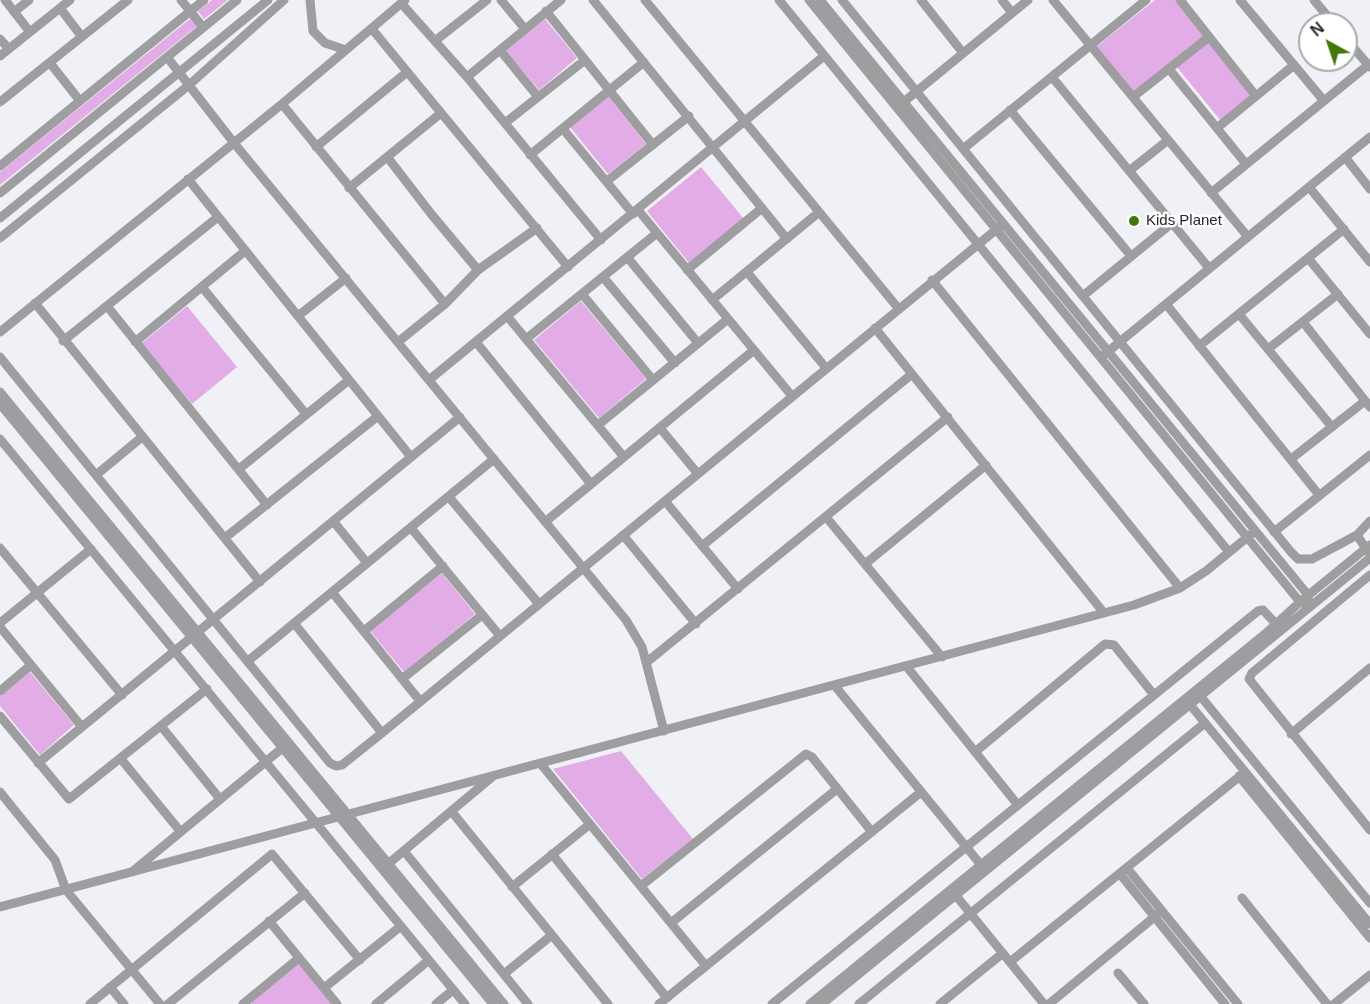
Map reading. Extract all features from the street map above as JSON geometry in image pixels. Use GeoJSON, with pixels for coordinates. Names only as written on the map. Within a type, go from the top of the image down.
{"type":"FeatureCollection","features":[{"type":"Feature","properties":{"kind":"street"},"geometry":{"type":"LineString","coordinates":[[5,0],[30,32]]}},
{"type":"Feature","properties":{"kind":"street"},"geometry":{"type":"LineString","coordinates":[[14,12],[29,0]]}},
{"type":"Feature","properties":{"kind":"street"},"geometry":{"type":"LineString","coordinates":[[0,56],[70,0]]}},
{"type":"Feature","properties":{"kind":"street"},"geometry":{"type":"LineString","coordinates":[[0,102],[128,0]]}},
{"type":"Feature","properties":{"kind":"street"},"geometry":{"type":"LineString","coordinates":[[181,0],[203,27]]}},
{"type":"Feature","properties":{"kind":"street"},"geometry":{"type":"LineString","coordinates":[[0,166],[204,0]]}},
{"type":"Feature","properties":{"kind":"street"},"geometry":{"type":"LineString","coordinates":[[0,193],[237,0]]}},
{"type":"Feature","properties":{"kind":"street"},"geometry":{"type":"LineString","coordinates":[[0,218],[268,0]]}},
{"type":"Feature","properties":{"kind":"street"},"geometry":{"type":"LineString","coordinates":[[0,238],[189,85],[284,0]]}},
{"type":"Feature","properties":{"kind":"street"},"geometry":{"type":"LineString","coordinates":[[310,0],[313,31],[325,43],[346,50]]}},
{"type":"Feature","properties":{"kind":"street"},"geometry":{"type":"LineString","coordinates":[[435,41],[487,0]]}},
{"type":"Feature","properties":{"kind":"street"},"geometry":{"type":"LineString","coordinates":[[501,0],[525,29]]}},
{"type":"Feature","properties":{"kind":"street"},"geometry":{"type":"LineString","coordinates":[[467,77],[561,0]]}},
{"type":"Feature","properties":{"kind":"street"},"geometry":{"type":"LineString","coordinates":[[593,0],[787,239]]}},
{"type":"Feature","properties":{"kind":"street"},"geometry":{"type":"LineString","coordinates":[[645,0],[898,308]]}},
{"type":"Feature","properties":{"kind":"street"},"geometry":{"type":"LineString","coordinates":[[779,0],[1229,552]]}},
{"type":"Feature","properties":{"kind":"street"},"geometry":{"type":"LineString","coordinates":[[809,0],[900,105],[1309,606]]}},
{"type":"Feature","properties":{"kind":"street"},"geometry":{"type":"LineString","coordinates":[[820,0],[900,105]]}},
{"type":"Feature","properties":{"kind":"street"},"geometry":{"type":"LineString","coordinates":[[842,0],[1291,552],[1305,560],[1327,552],[1357,534],[1370,521]]}},
{"type":"Feature","properties":{"kind":"street"},"geometry":{"type":"LineString","coordinates":[[921,0],[963,53]]}},
{"type":"Feature","properties":{"kind":"street"},"geometry":{"type":"LineString","coordinates":[[1002,0],[1012,13]]}},
{"type":"Feature","properties":{"kind":"street"},"geometry":{"type":"LineString","coordinates":[[900,105],[1028,0]]}},
{"type":"Feature","properties":{"kind":"street"},"geometry":{"type":"LineString","coordinates":[[1053,0],[1248,237]]}},
{"type":"Feature","properties":{"kind":"street"},"geometry":{"type":"LineString","coordinates":[[963,149],[1146,0]]}},
{"type":"Feature","properties":{"kind":"street"},"geometry":{"type":"LineString","coordinates":[[1180,0],[1256,96]]}},
{"type":"Feature","properties":{"kind":"street"},"geometry":{"type":"LineString","coordinates":[[1240,0],[1324,101]]}},
{"type":"Feature","properties":{"kind":"street"},"geometry":{"type":"LineString","coordinates":[[1314,0],[1324,12]]}},
{"type":"Feature","properties":{"kind":"street"},"geometry":{"type":"LineString","coordinates":[[0,332],[282,104],[403,2],[601,240]]}},
{"type":"Feature","properties":{"kind":"street"},"geometry":{"type":"LineString","coordinates":[[60,8],[82,37]]}},
{"type":"Feature","properties":{"kind":"street"},"geometry":{"type":"LineString","coordinates":[[546,11],[653,145]]}},
{"type":"Feature","properties":{"kind":"street"},"geometry":{"type":"LineString","coordinates":[[372,29],[568,267]]}},
{"type":"Feature","properties":{"kind":"street"},"geometry":{"type":"LineString","coordinates":[[1133,97],[1209,37]]}},
{"type":"Feature","properties":{"kind":"street"},"geometry":{"type":"LineString","coordinates":[[0,39],[9,49]]}},
{"type":"Feature","properties":{"kind":"street"},"geometry":{"type":"LineString","coordinates":[[500,50],[538,97]]}},
{"type":"Feature","properties":{"kind":"street"},"geometry":{"type":"LineString","coordinates":[[1211,193],[1369,66],[1358,53]]}},
{"type":"Feature","properties":{"kind":"street"},"geometry":{"type":"LineString","coordinates":[[429,380],[824,56]]}},
{"type":"Feature","properties":{"kind":"street"},"geometry":{"type":"LineString","coordinates":[[167,57],[234,143],[635,633],[647,662],[664,731]]}},
{"type":"Feature","properties":{"kind":"street"},"geometry":{"type":"LineString","coordinates":[[505,123],[585,60]]}},
{"type":"Feature","properties":{"kind":"street"},"geometry":{"type":"LineString","coordinates":[[531,155],[644,62]]}},
{"type":"Feature","properties":{"kind":"street"},"geometry":{"type":"LineString","coordinates":[[50,63],[80,101]]}},
{"type":"Feature","properties":{"kind":"street"},"geometry":{"type":"LineString","coordinates":[[1217,128],[1294,65]]}},
{"type":"Feature","properties":{"kind":"street"},"geometry":{"type":"LineString","coordinates":[[1169,69],[1246,164]]}},
{"type":"Feature","properties":{"kind":"street"},"geometry":{"type":"LineString","coordinates":[[316,147],[407,72]]}},
{"type":"Feature","properties":{"kind":"street"},"geometry":{"type":"LineString","coordinates":[[1052,77],[1209,268]]}},
{"type":"Feature","properties":{"kind":"street"},"geometry":{"type":"LineString","coordinates":[[282,104],[445,304]]}},
{"type":"Feature","properties":{"kind":"street"},"geometry":{"type":"LineString","coordinates":[[1010,110],[1131,256]]}},
{"type":"Feature","properties":{"kind":"street"},"geometry":{"type":"LineString","coordinates":[[349,188],[441,113]]}},
{"type":"Feature","properties":{"kind":"street"},"geometry":{"type":"LineString","coordinates":[[607,181],[689,116]]}},
{"type":"Feature","properties":{"kind":"street"},"geometry":{"type":"LineString","coordinates":[[563,129],[607,181],[657,233],[792,396]]}},
{"type":"Feature","properties":{"kind":"street"},"geometry":{"type":"LineString","coordinates":[[1104,354],[1370,137]]}},
{"type":"Feature","properties":{"kind":"street"},"geometry":{"type":"LineString","coordinates":[[1129,171],[1168,140]]}},
{"type":"Feature","properties":{"kind":"street"},"geometry":{"type":"LineString","coordinates":[[1345,157],[1370,189]]}},
{"type":"Feature","properties":{"kind":"street"},"geometry":{"type":"LineString","coordinates":[[388,158],[432,216],[478,270]]}},
{"type":"Feature","properties":{"kind":"street"},"geometry":{"type":"LineString","coordinates":[[188,179],[411,457]]}},
{"type":"Feature","properties":{"kind":"street"},"geometry":{"type":"LineString","coordinates":[[1309,187],[1370,262]]}},
{"type":"Feature","properties":{"kind":"street"},"geometry":{"type":"LineString","coordinates":[[687,270],[762,208]]}},
{"type":"Feature","properties":{"kind":"street"},"geometry":{"type":"LineString","coordinates":[[712,300],[818,213]]}},
{"type":"Feature","properties":{"kind":"street"},"geometry":{"type":"LineString","coordinates":[[63,340],[218,217]]}},
{"type":"Feature","properties":{"kind":"street"},"geometry":{"type":"LineString","coordinates":[[1084,295],[1172,223]]}},
{"type":"Feature","properties":{"kind":"street"},"geometry":{"type":"LineString","coordinates":[[0,357],[330,763],[336,766],[342,765],[382,733],[999,226]]}},
{"type":"Feature","properties":{"kind":"street"},"geometry":{"type":"LineString","coordinates":[[398,342],[445,304],[478,270],[537,228]]}},
{"type":"Feature","properties":{"kind":"street"},"geometry":{"type":"LineString","coordinates":[[1199,346],[1344,229]]}},
{"type":"Feature","properties":{"kind":"street"},"geometry":{"type":"LineString","coordinates":[[526,339],[657,233]]}},
{"type":"Feature","properties":{"kind":"street"},"geometry":{"type":"LineString","coordinates":[[135,342],[245,251]]}},
{"type":"Feature","properties":{"kind":"street"},"geometry":{"type":"LineString","coordinates":[[627,257],[698,343]]}},
{"type":"Feature","properties":{"kind":"street"},"geometry":{"type":"LineString","coordinates":[[1308,258],[1370,334]]}},
{"type":"Feature","properties":{"kind":"street"},"geometry":{"type":"LineString","coordinates":[[747,272],[826,368]]}},
{"type":"Feature","properties":{"kind":"street"},"geometry":{"type":"LineString","coordinates":[[603,277],[675,363]]}},
{"type":"Feature","properties":{"kind":"street"},"geometry":{"type":"LineString","coordinates":[[298,316],[346,278]]}},
{"type":"Feature","properties":{"kind":"street"},"geometry":{"type":"LineString","coordinates":[[932,280],[1180,588]]}},
{"type":"Feature","properties":{"kind":"street"},"geometry":{"type":"LineString","coordinates":[[202,287],[306,414]]}},
{"type":"Feature","properties":{"kind":"street"},"geometry":{"type":"LineString","coordinates":[[582,294],[653,380]]}},
{"type":"Feature","properties":{"kind":"street"},"geometry":{"type":"LineString","coordinates":[[1268,349],[1338,294]]}},
{"type":"Feature","properties":{"kind":"street"},"geometry":{"type":"LineString","coordinates":[[35,303],[260,582]]}},
{"type":"Feature","properties":{"kind":"street"},"geometry":{"type":"LineString","coordinates":[[1166,304],[1319,495]]}},
{"type":"Feature","properties":{"kind":"street"},"geometry":{"type":"LineString","coordinates":[[106,306],[267,504]]}},
{"type":"Feature","properties":{"kind":"street"},"geometry":{"type":"LineString","coordinates":[[1239,314],[1332,427]]}},
{"type":"Feature","properties":{"kind":"street"},"geometry":{"type":"LineString","coordinates":[[507,316],[624,457]]}},
{"type":"Feature","properties":{"kind":"street"},"geometry":{"type":"LineString","coordinates":[[598,425],[728,319]]}},
{"type":"Feature","properties":{"kind":"street"},"geometry":{"type":"LineString","coordinates":[[1291,459],[1332,427],[1367,404],[1303,322]]}},
{"type":"Feature","properties":{"kind":"street"},"geometry":{"type":"LineString","coordinates":[[875,328],[1104,614]]}},
{"type":"Feature","properties":{"kind":"street"},"geometry":{"type":"LineString","coordinates":[[476,342],[591,484]]}},
{"type":"Feature","properties":{"kind":"street"},"geometry":{"type":"LineString","coordinates":[[545,522],[754,350]]}},
{"type":"Feature","properties":{"kind":"street"},"geometry":{"type":"LineString","coordinates":[[702,546],[912,374]]}},
{"type":"Feature","properties":{"kind":"street"},"geometry":{"type":"LineString","coordinates":[[239,469],[349,380]]}},
{"type":"Feature","properties":{"kind":"street"},"geometry":{"type":"LineString","coordinates":[[0,392],[195,636],[377,857],[493,1004]]}},
{"type":"Feature","properties":{"kind":"street"},"geometry":{"type":"LineString","coordinates":[[0,404],[195,636]]}},
{"type":"Feature","properties":{"kind":"street"},"geometry":{"type":"LineString","coordinates":[[226,537],[378,416]]}},
{"type":"Feature","properties":{"kind":"street"},"geometry":{"type":"LineString","coordinates":[[38,763],[460,417]]}},
{"type":"Feature","properties":{"kind":"street"},"geometry":{"type":"LineString","coordinates":[[647,662],[948,417]]}},
{"type":"Feature","properties":{"kind":"street"},"geometry":{"type":"LineString","coordinates":[[660,428],[698,474]]}},
{"type":"Feature","properties":{"kind":"street"},"geometry":{"type":"LineString","coordinates":[[96,475],[142,437]]}},
{"type":"Feature","properties":{"kind":"street"},"geometry":{"type":"LineString","coordinates":[[0,439],[465,1004]]}},
{"type":"Feature","properties":{"kind":"street"},"geometry":{"type":"LineString","coordinates":[[1274,532],[1370,455]]}},
{"type":"Feature","properties":{"kind":"street"},"geometry":{"type":"LineString","coordinates":[[248,661],[494,459]]}},
{"type":"Feature","properties":{"kind":"street"},"geometry":{"type":"LineString","coordinates":[[865,564],[986,465]]}},
{"type":"Feature","properties":{"kind":"street"},"geometry":{"type":"LineString","coordinates":[[448,497],[539,604]]}},
{"type":"Feature","properties":{"kind":"street"},"geometry":{"type":"LineString","coordinates":[[665,501],[738,589]]}},
{"type":"Feature","properties":{"kind":"street"},"geometry":{"type":"LineString","coordinates":[[826,517],[942,657]]}},
{"type":"Feature","properties":{"kind":"street"},"geometry":{"type":"LineString","coordinates":[[334,522],[367,563]]}},
{"type":"Feature","properties":{"kind":"street"},"geometry":{"type":"LineString","coordinates":[[411,528],[500,636]]}},
{"type":"Feature","properties":{"kind":"street"},"geometry":{"type":"LineString","coordinates":[[0,908],[1104,614],[1180,588],[1251,534]]}},
{"type":"Feature","properties":{"kind":"street"},"geometry":{"type":"LineString","coordinates":[[1357,534],[1369,552]]}},
{"type":"Feature","properties":{"kind":"street"},"geometry":{"type":"LineString","coordinates":[[623,535],[696,624]]}},
{"type":"Feature","properties":{"kind":"street"},"geometry":{"type":"LineString","coordinates":[[0,548],[122,695]]}},
{"type":"Feature","properties":{"kind":"street"},"geometry":{"type":"LineString","coordinates":[[82,727],[0,625],[92,549]]}},
{"type":"Feature","properties":{"kind":"street"},"geometry":{"type":"LineString","coordinates":[[1198,693],[1304,599],[1369,552]]}},
{"type":"Feature","properties":{"kind":"street"},"geometry":{"type":"LineString","coordinates":[[822,1004],[953,892],[981,865],[1309,606],[1369,552]]}},
{"type":"Feature","properties":{"kind":"street"},"geometry":{"type":"LineString","coordinates":[[364,631],[443,566]]}},
{"type":"Feature","properties":{"kind":"street"},"geometry":{"type":"LineString","coordinates":[[1370,575],[1250,676],[1250,682],[1370,830]]}},
{"type":"Feature","properties":{"kind":"street"},"geometry":{"type":"LineString","coordinates":[[332,592],[420,701]]}},
{"type":"Feature","properties":{"kind":"street"},"geometry":{"type":"LineString","coordinates":[[772,1004],[1258,611],[1263,610],[1276,624]]}},
{"type":"Feature","properties":{"kind":"street"},"geometry":{"type":"LineString","coordinates":[[402,679],[482,615]]}},
{"type":"Feature","properties":{"kind":"street"},"geometry":{"type":"LineString","coordinates":[[294,623],[382,733]]}},
{"type":"Feature","properties":{"kind":"street"},"geometry":{"type":"LineString","coordinates":[[975,752],[1106,644],[1114,645],[1154,695]]}},
{"type":"Feature","properties":{"kind":"street"},"geometry":{"type":"LineString","coordinates":[[0,691],[31,665]]}},
{"type":"Feature","properties":{"kind":"street"},"geometry":{"type":"LineString","coordinates":[[907,667],[1017,804]]}},
{"type":"Feature","properties":{"kind":"street"},"geometry":{"type":"LineString","coordinates":[[1291,734],[1370,668]]}},
{"type":"Feature","properties":{"kind":"street"},"geometry":{"type":"LineString","coordinates":[[835,686],[981,865]]}},
{"type":"Feature","properties":{"kind":"street"},"geometry":{"type":"LineString","coordinates":[[0,716],[69,800],[207,689]]}},
{"type":"Feature","properties":{"kind":"street"},"geometry":{"type":"LineString","coordinates":[[1198,693],[1370,903]]}},
{"type":"Feature","properties":{"kind":"street"},"geometry":{"type":"LineString","coordinates":[[1188,701],[1242,774],[1370,924]]}},
{"type":"Feature","properties":{"kind":"street"},"geometry":{"type":"LineString","coordinates":[[810,1004],[953,892],[1188,701]]}},
{"type":"Feature","properties":{"kind":"street"},"geometry":{"type":"LineString","coordinates":[[859,1004],[1205,723]]}},
{"type":"Feature","properties":{"kind":"street"},"geometry":{"type":"LineString","coordinates":[[161,726],[220,799]]}},
{"type":"Feature","properties":{"kind":"street"},"geometry":{"type":"LineString","coordinates":[[130,873],[285,746]]}},
{"type":"Feature","properties":{"kind":"street"},"geometry":{"type":"LineString","coordinates":[[641,886],[806,754],[812,757],[872,832]]}},
{"type":"Feature","properties":{"kind":"street"},"geometry":{"type":"LineString","coordinates":[[121,759],[180,831]]}},
{"type":"Feature","properties":{"kind":"street"},"geometry":{"type":"LineString","coordinates":[[540,763],[705,966]]}},
{"type":"Feature","properties":{"kind":"street"},"geometry":{"type":"LineString","coordinates":[[1010,962],[1242,774]]}},
{"type":"Feature","properties":{"kind":"street"},"geometry":{"type":"LineString","coordinates":[[388,864],[495,775]]}},
{"type":"Feature","properties":{"kind":"street"},"geometry":{"type":"LineString","coordinates":[[671,923],[837,789]]}},
{"type":"Feature","properties":{"kind":"street"},"geometry":{"type":"LineString","coordinates":[[0,792],[55,860],[66,890],[160,1004]]}},
{"type":"Feature","properties":{"kind":"street"},"geometry":{"type":"LineString","coordinates":[[552,855],[663,1001],[921,792]]}},
{"type":"Feature","properties":{"kind":"street"},"geometry":{"type":"LineString","coordinates":[[452,812],[608,1004]]}},
{"type":"Feature","properties":{"kind":"street"},"geometry":{"type":"LineString","coordinates":[[512,887],[590,824]]}},
{"type":"Feature","properties":{"kind":"street"},"geometry":{"type":"LineString","coordinates":[[1298,842],[1311,831]]}},
{"type":"Feature","properties":{"kind":"street"},"geometry":{"type":"LineString","coordinates":[[1298,842],[1370,938]]}},
{"type":"Feature","properties":{"kind":"street"},"geometry":{"type":"LineString","coordinates":[[404,851],[528,1004]]}},
{"type":"Feature","properties":{"kind":"street"},"geometry":{"type":"LineString","coordinates":[[90,1004],[269,855],[276,856],[360,960]]}},
{"type":"Feature","properties":{"kind":"street"},"geometry":{"type":"LineString","coordinates":[[377,857],[388,864],[504,1004]]}},
{"type":"Feature","properties":{"kind":"street"},"geometry":{"type":"LineString","coordinates":[[1123,871],[1225,1004]]}},
{"type":"Feature","properties":{"kind":"street"},"geometry":{"type":"LineString","coordinates":[[953,892],[1044,1004]]}},
{"type":"Feature","properties":{"kind":"street"},"geometry":{"type":"LineString","coordinates":[[168,1004],[305,893]]}},
{"type":"Feature","properties":{"kind":"street"},"geometry":{"type":"LineString","coordinates":[[1242,898],[1327,1004]]}},
{"type":"Feature","properties":{"kind":"street"},"geometry":{"type":"LineString","coordinates":[[1049,1004],[1158,914]]}},
{"type":"Feature","properties":{"kind":"street"},"geometry":{"type":"LineString","coordinates":[[1158,914],[1238,1004]]}},
{"type":"Feature","properties":{"kind":"street"},"geometry":{"type":"LineString","coordinates":[[269,921],[337,1004]]}},
{"type":"Feature","properties":{"kind":"street"},"geometry":{"type":"LineString","coordinates":[[324,988],[401,926]]}},
{"type":"Feature","properties":{"kind":"street"},"geometry":{"type":"LineString","coordinates":[[504,974],[552,935]]}},
{"type":"Feature","properties":{"kind":"street"},"geometry":{"type":"LineString","coordinates":[[940,1004],[1003,953]]}},
{"type":"Feature","properties":{"kind":"street"},"geometry":{"type":"LineString","coordinates":[[244,1004],[299,958]]}},
{"type":"Feature","properties":{"kind":"street"},"geometry":{"type":"LineString","coordinates":[[376,1004],[429,960]]}},
{"type":"Feature","properties":{"kind":"street"},"geometry":{"type":"LineString","coordinates":[[1118,973],[1144,1004]]}},
{"type":"Feature","properties":{"kind":"street"},"geometry":{"type":"LineString","coordinates":[[1334,1004],[1370,975]]}},
{"type":"Feature","properties":{"kind":"street"},"geometry":{"type":"LineString","coordinates":[[110,987],[124,1004]]}},
{"type":"Feature","properties":{"kind":"street"},"geometry":{"type":"LineString","coordinates":[[436,1004],[453,990]]}},
{"type":"Feature","properties":{"kind":"shaded area"},"geometry":{"type":"Polygon","coordinates":[[[212,0],[228,0],[204,19],[198,11],[212,0]]]}},
{"type":"Feature","properties":{"kind":"shaded area"},"geometry":{"type":"Polygon","coordinates":[[[1155,0],[1175,0],[1204,37],[1134,93],[1096,47],[1155,0]]]}},
{"type":"Feature","properties":{"kind":"shaded area"},"geometry":{"type":"Polygon","coordinates":[[[191,18],[197,26],[0,185],[0,172],[191,18]]]}},
{"type":"Feature","properties":{"kind":"shaded area"},"geometry":{"type":"Polygon","coordinates":[[[545,19],[577,58],[539,90],[506,51],[545,19]]]}},
{"type":"Feature","properties":{"kind":"shaded area"},"geometry":{"type":"Polygon","coordinates":[[[1209,39],[1254,94],[1221,121],[1176,66],[1209,39]]]}},
{"type":"Feature","properties":{"kind":"shaded area"},"geometry":{"type":"Polygon","coordinates":[[[608,96],[646,144],[608,174],[570,127],[608,96]]]}},
{"type":"Feature","properties":{"kind":"shaded area"},"geometry":{"type":"Polygon","coordinates":[[[701,167],[744,219],[689,263],[647,211],[701,167]]]}},
{"type":"Feature","properties":{"kind":"shaded area"},"geometry":{"type":"Polygon","coordinates":[[[581,301],[646,379],[599,418],[534,340],[581,301]]]}},
{"type":"Feature","properties":{"kind":"shaded area"},"geometry":{"type":"Polygon","coordinates":[[[187,306],[237,367],[192,404],[142,343],[187,306]]]}},
{"type":"Feature","properties":{"kind":"shaded area"},"geometry":{"type":"Polygon","coordinates":[[[442,573],[475,614],[404,672],[370,631],[442,573]]]}},
{"type":"Feature","properties":{"kind":"shaded area"},"geometry":{"type":"Polygon","coordinates":[[[30,672],[74,725],[40,755],[0,706],[0,696],[30,672]]]}},
{"type":"Feature","properties":{"kind":"shaded area"},"geometry":{"type":"Polygon","coordinates":[[[621,751],[693,839],[642,879],[553,769],[621,751]]]}},
{"type":"Feature","properties":{"kind":"shaded area"},"geometry":{"type":"Polygon","coordinates":[[[299,964],[332,1004],[251,1003],[299,964]]]}},
{"type":"Feature","properties":{"kind":"place","name":"Kids Planet"},"geometry":{"type":"Point","coordinates":[1134,221]}}]}
